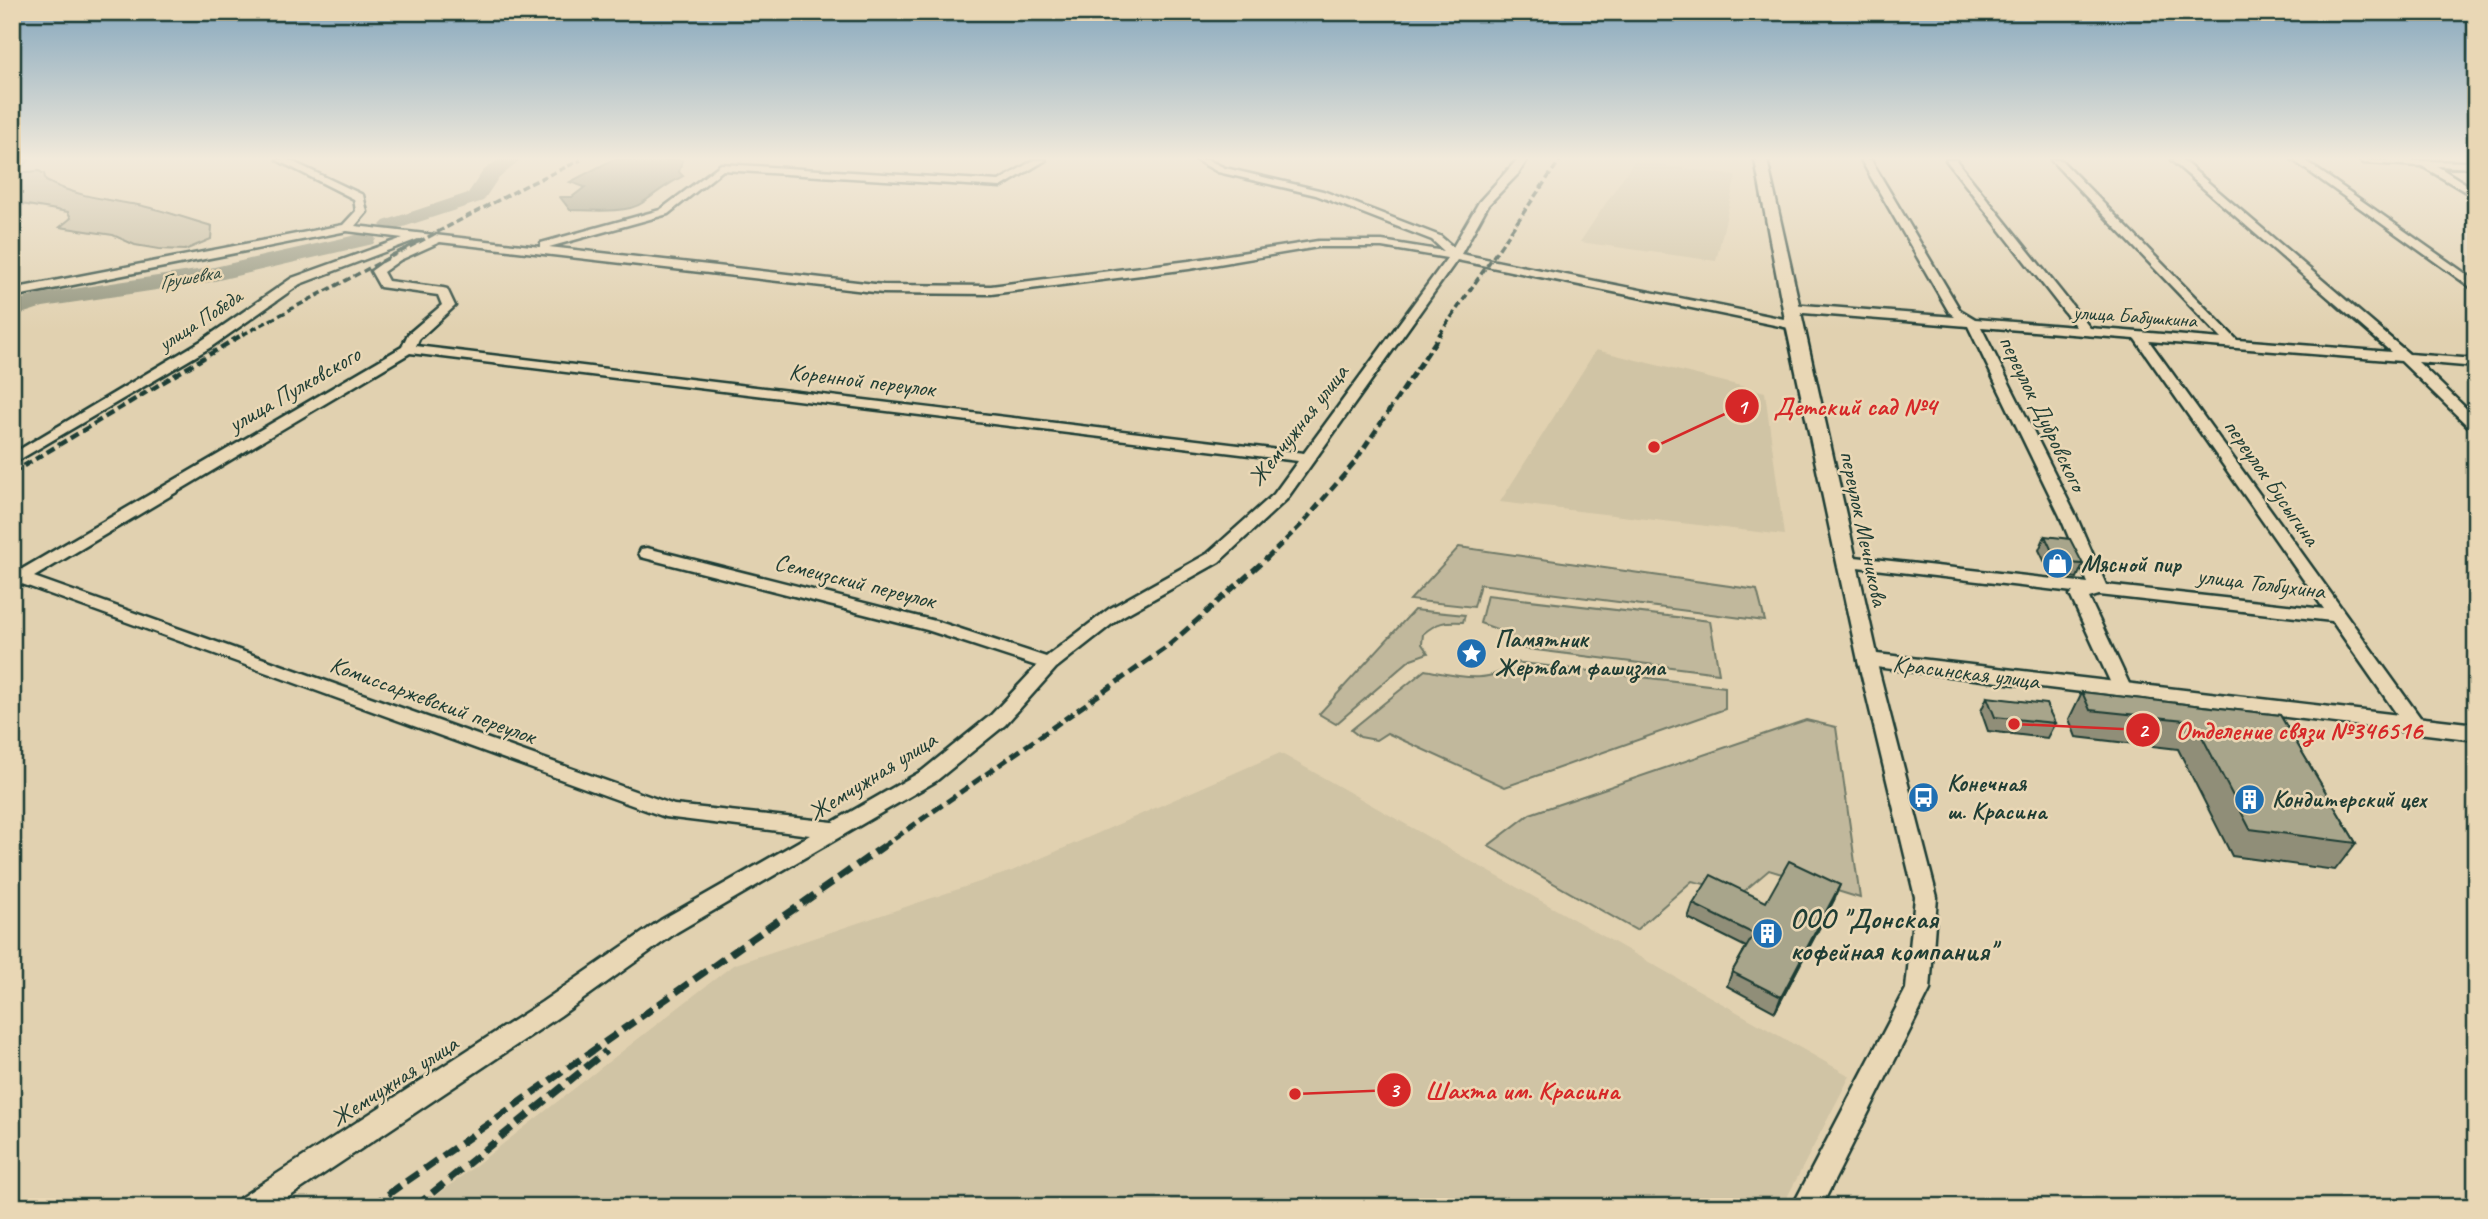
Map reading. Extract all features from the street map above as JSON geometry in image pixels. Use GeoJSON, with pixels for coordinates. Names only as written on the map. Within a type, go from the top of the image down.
{"type":"FeatureCollection","features":[{"type":"Feature","properties":{"kind":"street"},"geometry":{"type":"LineString","coordinates":[[347,228],[357,217]]}},
{"type":"Feature","properties":{"kind":"street"},"geometry":{"type":"LineString","coordinates":[[535,248],[646,217]]}},
{"type":"Feature","properties":{"kind":"street"},"geometry":{"type":"LineString","coordinates":[[1380,217],[1436,239],[1455,255]]}},
{"type":"Feature","properties":{"kind":"street","name":"Жемчужная улица"},"geometry":{"type":"LineString","coordinates":[[250,1207],[551,1009],[669,926],[929,776],[998,720],[1049,664],[1115,613],[1213,558],[1280,497],[1455,255],[1476,217]]}},
{"type":"Feature","properties":{"kind":"street","name":"переулок Мечникова"},"geometry":{"type":"LineString","coordinates":[[1773,217],[1867,660]]}},
{"type":"Feature","properties":{"kind":"street","name":"переулок Дубровского"},"geometry":{"type":"LineString","coordinates":[[1899,217],[1955,312],[1973,323],[2068,516],[2099,589]]}},
{"type":"Feature","properties":{"kind":"street"},"geometry":{"type":"LineString","coordinates":[[1996,217],[2086,331]]}},
{"type":"Feature","properties":{"kind":"street"},"geometry":{"type":"LineString","coordinates":[[2111,217],[2232,342]]}},
{"type":"Feature","properties":{"kind":"street"},"geometry":{"type":"LineString","coordinates":[[2242,217],[2406,358],[2476,426]]}},
{"type":"Feature","properties":{"kind":"street"},"geometry":{"type":"LineString","coordinates":[[2378,217],[2476,287]]}},
{"type":"Feature","properties":{"kind":"street","name":"улица Бабушкина"},"geometry":{"type":"LineString","coordinates":[[12,293],[347,228],[883,289],[991,290],[1189,265],[1318,244],[1382,244],[1793,317],[1973,323],[2476,363]]}},
{"type":"Feature","properties":{"kind":"street","name":"улица Победа"},"geometry":{"type":"LineString","coordinates":[[12,460],[206,344],[296,281],[420,236]]}},
{"type":"Feature","properties":{"kind":"street","name":"улица Пулковского"},"geometry":{"type":"LineString","coordinates":[[17,580],[408,349],[413,337],[449,306],[443,292],[384,284],[377,271],[396,258],[440,238]]}},
{"type":"Feature","properties":{"kind":"street","name":"переулок Бусыгина"},"geometry":{"type":"LineString","coordinates":[[2138,335],[2415,724]]}},
{"type":"Feature","properties":{"kind":"street","name":"Коренной переулок"},"geometry":{"type":"LineString","coordinates":[[408,349],[1310,458]]}},
{"type":"Feature","properties":{"kind":"street","name":"Семеизский переулок"},"geometry":{"type":"LineString","coordinates":[[647,553],[933,626],[1049,664]]}},
{"type":"Feature","properties":{"kind":"street","name":"улица Толбухина"},"geometry":{"type":"LineString","coordinates":[[1846,561],[2337,616]]}},
{"type":"Feature","properties":{"kind":"street","name":"Комиссаржевский переулок"},"geometry":{"type":"LineString","coordinates":[[17,580],[672,812],[838,830]]}},
{"type":"Feature","properties":{"kind":"street"},"geometry":{"type":"LineString","coordinates":[[2099,589],[2079,595],[2123,690]]}},
{"type":"Feature","properties":{"kind":"street","name":"Красинская улица"},"geometry":{"type":"LineString","coordinates":[[1806,1207],[1918,990],[1926,897],[1867,660],[2476,732]]}},
{"type":"Feature","properties":{"kind":"shaded area"},"geometry":{"type":"Polygon","coordinates":[[[182,217],[212,226],[211,239],[185,250],[159,249],[135,245],[113,235],[60,227],[71,218],[182,217]]]}},
{"type":"Feature","properties":{"kind":"shaded area"},"geometry":{"type":"Polygon","coordinates":[[[1597,217],[1726,217],[1716,261],[1580,242],[1597,217]]]}},
{"type":"Feature","properties":{"kind":"shaded area"},"geometry":{"type":"Polygon","coordinates":[[[1596,350],[1765,392],[1784,535],[1500,502],[1596,350]]]}},
{"type":"Feature","properties":{"kind":"shaded area"},"geometry":{"type":"Polygon","coordinates":[[[1459,547],[1757,590],[1765,621],[1480,584],[1474,607],[1410,600],[1459,547]]]}},
{"type":"Feature","properties":{"kind":"shaded area"},"geometry":{"type":"Polygon","coordinates":[[[1487,595],[1710,621],[1719,673],[1512,647],[1505,632],[1480,623],[1487,595]]]}},
{"type":"Feature","properties":{"kind":"shaded area"},"geometry":{"type":"Polygon","coordinates":[[[1414,610],[1465,615],[1463,622],[1442,623],[1423,634],[1422,644],[1428,653],[1411,659],[1336,724],[1319,714],[1414,610]]]}},
{"type":"Feature","properties":{"kind":"shaded area"},"geometry":{"type":"Polygon","coordinates":[[[1513,662],[1725,687],[1725,709],[1505,787],[1387,733],[1376,740],[1360,737],[1351,730],[1425,670],[1483,677],[1504,670],[1513,662]]]}},
{"type":"Feature","properties":{"kind":"shaded area"},"geometry":{"type":"Polygon","coordinates":[[[1806,720],[1836,727],[1860,898],[1769,870],[1742,893],[1692,881],[1636,930],[1488,846],[1530,814],[1806,720]]]}},
{"type":"Feature","properties":{"kind":"shaded area"},"geometry":{"type":"Polygon","coordinates":[[[1280,753],[1850,1076],[1782,1207],[422,1207],[733,965],[1012,871],[1280,753]]]}},
{"type":"Feature","properties":{"kind":"building"},"geometry":{"type":"Polygon","coordinates":[[[2045,536],[2070,539],[2083,564],[2057,562],[2045,536]]]}},
{"type":"Feature","properties":{"kind":"building"},"geometry":{"type":"Polygon","coordinates":[[[2082,692],[2280,715],[2356,843],[2250,829],[2194,721],[2090,710],[2082,692]]]}},
{"type":"Feature","properties":{"kind":"building"},"geometry":{"type":"Polygon","coordinates":[[[1987,697],[2046,704],[2055,723],[1995,717],[1987,697]]]}},
{"type":"Feature","properties":{"kind":"building","name":"ООО \"Донская кофейная компания\""},"geometry":{"type":"Polygon","coordinates":[[[1789,861],[1840,885],[1781,997],[1732,972],[1754,934],[1693,904],[1711,875],[1766,902],[1789,861]]]}},
{"type":"Feature","properties":{"kind":"waterway","name":"Грушевка"},"geometry":{"type":"LineString","coordinates":[[391,225],[416,217]]}},
{"type":"Feature","properties":{"kind":"waterway","name":"Грушевка"},"geometry":{"type":"LineString","coordinates":[[12,310],[39,301],[210,275],[365,239]]}},
{"type":"Feature","properties":{"kind":"railway"},"geometry":{"type":"LineString","coordinates":[[242,335],[466,217]]}},
{"type":"Feature","properties":{"kind":"railway"},"geometry":{"type":"LineString","coordinates":[[1439,335],[1521,217]]}},
{"type":"Feature","properties":{"kind":"railway"},"geometry":{"type":"LineString","coordinates":[[12,473],[245,333]]}},
{"type":"Feature","properties":{"kind":"railway"},"geometry":{"type":"LineString","coordinates":[[1266,559],[1302,524],[1354,463],[1441,333]]}},
{"type":"Feature","properties":{"kind":"railway"},"geometry":{"type":"LineString","coordinates":[[881,848],[1167,647],[1268,557]]}},
{"type":"Feature","properties":{"kind":"railway"},"geometry":{"type":"LineString","coordinates":[[370,1207],[884,846]]}},
{"type":"Feature","properties":{"kind":"railway"},"geometry":{"type":"LineString","coordinates":[[415,1207],[606,1051]]}},
{"type":"Feature","properties":{"kind":"place","name":"Детский сад №4"},"geometry":{"type":"Point","coordinates":[1654,447]}},
{"type":"Feature","properties":{"kind":"place","name":"Мясной пир"},"geometry":{"type":"Point","coordinates":[2058,564]}},
{"type":"Feature","properties":{"kind":"place","name":"Памятник Жертвам фашизма"},"geometry":{"type":"Point","coordinates":[1472,653]}},
{"type":"Feature","properties":{"kind":"place","name":"Отделение связи №346516"},"geometry":{"type":"Point","coordinates":[2014,724]}},
{"type":"Feature","properties":{"kind":"place","name":"Конечная ш. Красина"},"geometry":{"type":"Point","coordinates":[1924,797]}},
{"type":"Feature","properties":{"kind":"place","name":"Кондитерский цех"},"geometry":{"type":"Point","coordinates":[2249,799]}},
{"type":"Feature","properties":{"kind":"place","name":"ООО \"Донская кофейная компания\""},"geometry":{"type":"Point","coordinates":[1767,934]}},
{"type":"Feature","properties":{"kind":"place","name":"Шахта им. Красина"},"geometry":{"type":"Point","coordinates":[1295,1094]}}]}
